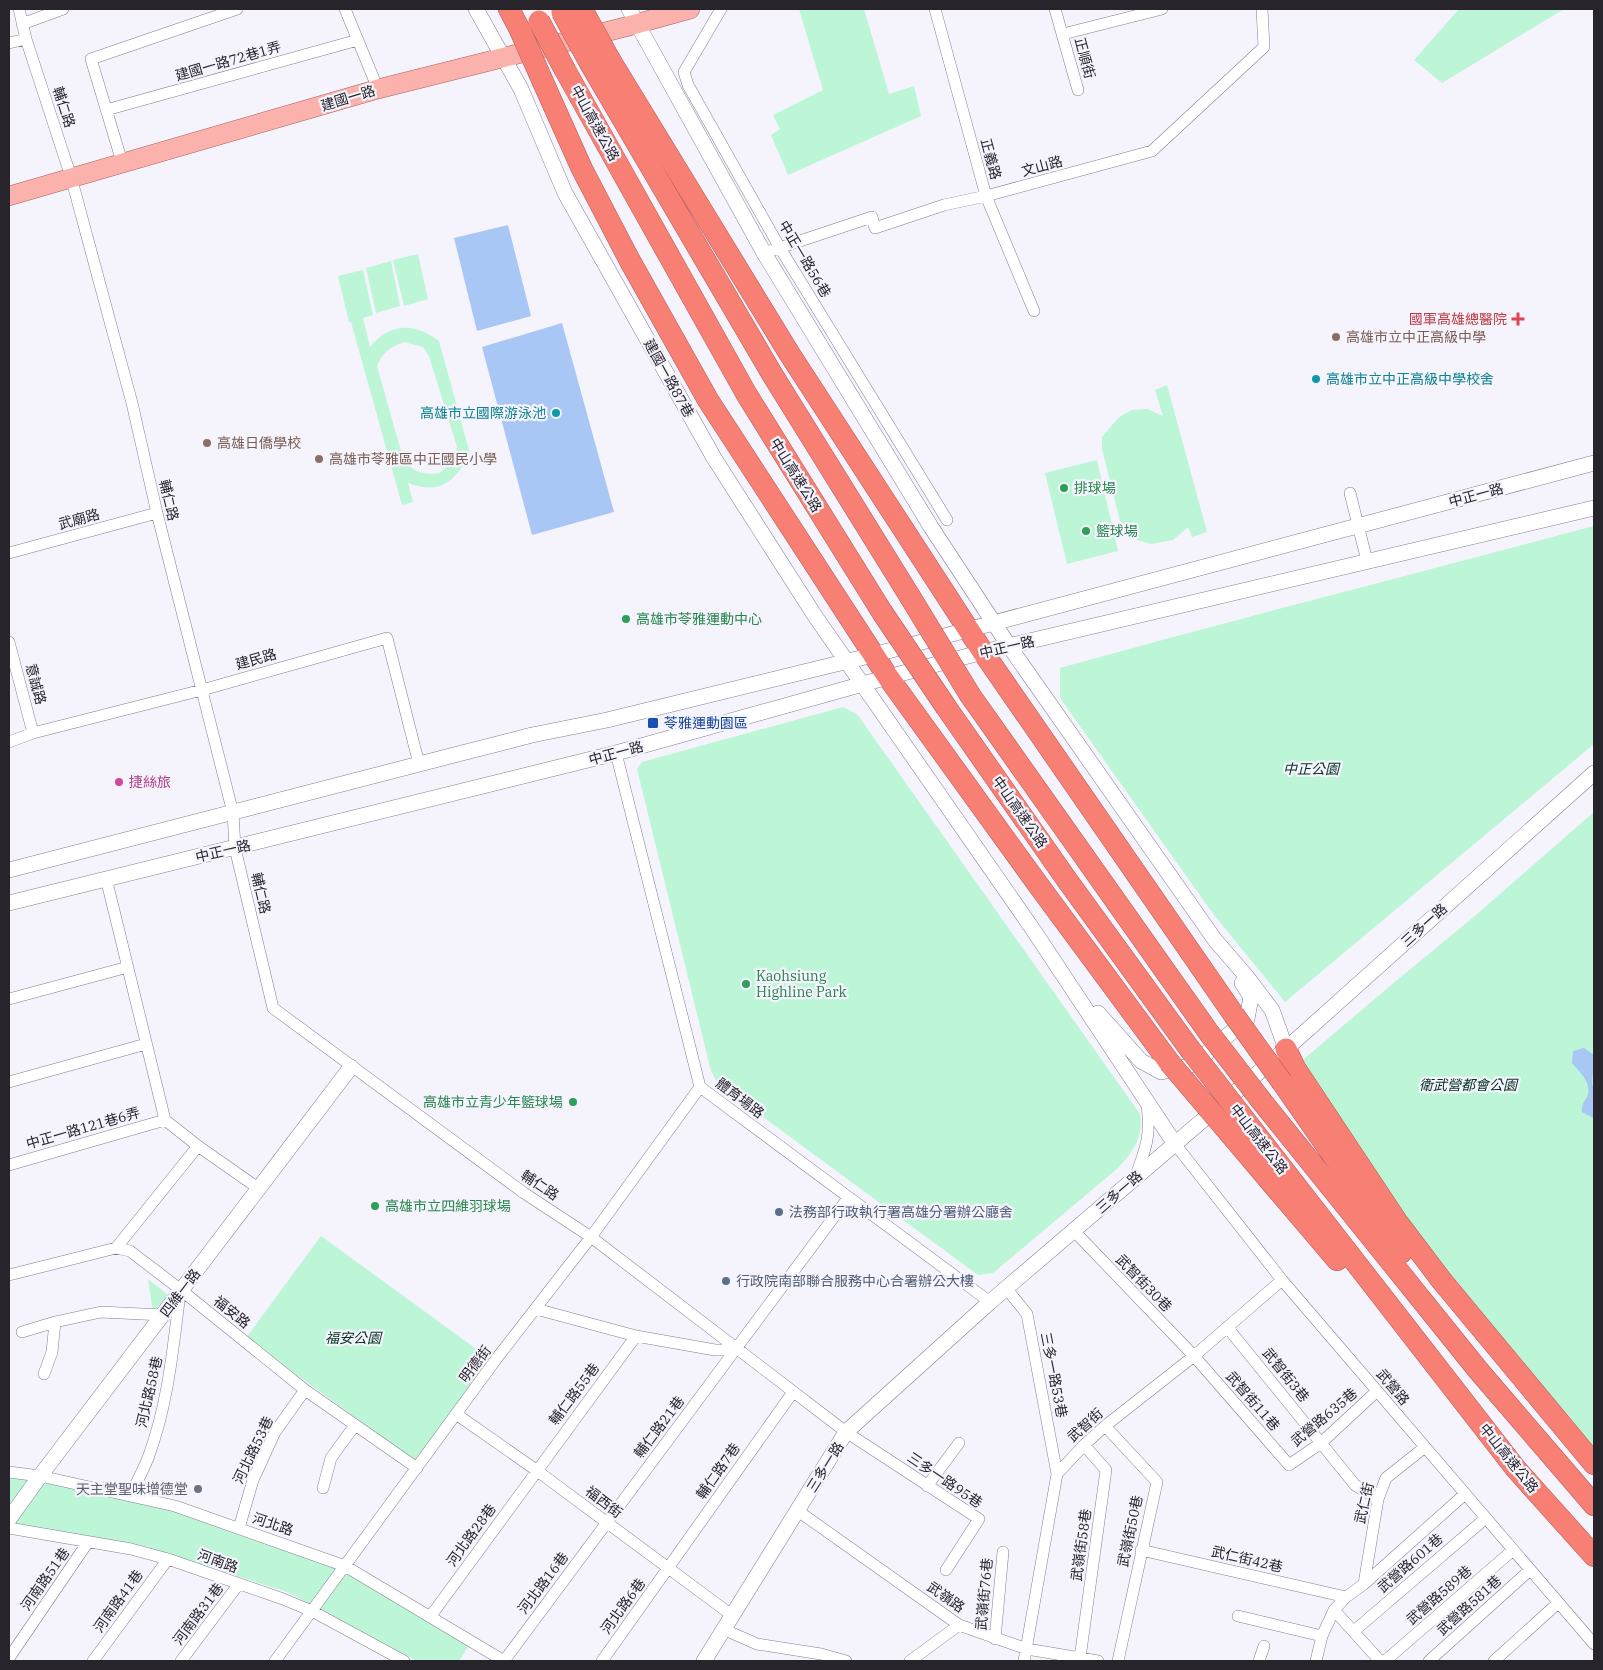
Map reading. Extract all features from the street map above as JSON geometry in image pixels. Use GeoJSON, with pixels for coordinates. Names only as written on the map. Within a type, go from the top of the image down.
{"type":"FeatureCollection","features":[{"type":"Feature","properties":{"kind":"highway"},"geometry":{"type":"LineString","coordinates":[[509,9],[530,20],[543,82],[582,169],[708,400],[873,654],[1039,886],[1169,1062],[1233,1122]]}},
{"type":"Feature","properties":{"kind":"highway"},"geometry":{"type":"LineString","coordinates":[[568,10],[983,652],[1393,1242],[1594,1496]]}},
{"type":"Feature","properties":{"kind":"highway","name":"中山高速公路"},"geometry":{"type":"LineString","coordinates":[[530,20],[565,70],[747,394],[882,612],[1073,888],[1189,1048],[1233,1122],[1516,1469],[1594,1556]]}},
{"type":"Feature","properties":{"kind":"highway","name":"中山高速公路"},"geometry":{"type":"LineString","coordinates":[[601,63],[767,366],[970,695],[1209,1033],[1478,1370],[1594,1505]]}},
{"type":"Feature","properties":{"kind":"highway"},"geometry":{"type":"LineString","coordinates":[[1286,1048],[1301,1076],[1398,1223],[1442,1281],[1594,1464]]}},
{"type":"Feature","properties":{"kind":"main road","name":"建國一路"},"geometry":{"type":"LineString","coordinates":[[9,196],[378,89],[504,57],[633,16],[690,9]]}},
{"type":"Feature","properties":{"kind":"street","name":"輔仁路"},"geometry":{"type":"LineString","coordinates":[[19,9],[26,39],[71,177],[132,403],[157,514],[234,813],[235,848],[273,1008],[524,1193],[591,1237],[846,1432]]}},
{"type":"Feature","properties":{"kind":"street"},"geometry":{"type":"LineString","coordinates":[[22,24],[63,9]]}},
{"type":"Feature","properties":{"kind":"street"},"geometry":{"type":"LineString","coordinates":[[122,162],[91,59],[237,9]]}},
{"type":"Feature","properties":{"kind":"street"},"geometry":{"type":"LineString","coordinates":[[345,9],[378,89]]}},
{"type":"Feature","properties":{"kind":"street","name":"建國一路87巷"},"geometry":{"type":"LineString","coordinates":[[476,9],[524,96],[565,193],[714,458],[861,684],[1034,931]]}},
{"type":"Feature","properties":{"kind":"street","name":"中正一路56巷"},"geometry":{"type":"LineString","coordinates":[[721,9],[684,72],[688,85],[780,248],[947,520]]}},
{"type":"Feature","properties":{"kind":"street","name":"正義路"},"geometry":{"type":"LineString","coordinates":[[935,9],[986,196],[1034,311]]}},
{"type":"Feature","properties":{"kind":"street","name":"正順街"},"geometry":{"type":"LineString","coordinates":[[1055,9],[1078,90]]}},
{"type":"Feature","properties":{"kind":"street","name":"正順街"},"geometry":{"type":"LineString","coordinates":[[1063,34],[1162,9]]}},
{"type":"Feature","properties":{"kind":"street","name":"文山路"},"geometry":{"type":"LineString","coordinates":[[764,253],[872,218],[875,228],[944,205],[986,196],[1152,151],[1264,47],[1262,9]]}},
{"type":"Feature","properties":{"kind":"street"},"geometry":{"type":"LineString","coordinates":[[633,16],[764,253],[931,527],[1009,646],[1215,940],[1251,997],[1246,1020],[1189,1066],[1161,1072],[1141,1061],[1101,1017],[1034,931]]}},
{"type":"Feature","properties":{"kind":"street"},"geometry":{"type":"LineString","coordinates":[[9,43],[26,39]]}},
{"type":"Feature","properties":{"kind":"street","name":"建國一路72巷1弄"},"geometry":{"type":"LineString","coordinates":[[106,110],[358,40]]}},
{"type":"Feature","properties":{"kind":"street","name":"中正一路"},"geometry":{"type":"LineString","coordinates":[[9,870],[419,764],[847,661],[1594,464]]}},
{"type":"Feature","properties":{"kind":"street"},"geometry":{"type":"LineString","coordinates":[[1350,493],[1367,562]]}},
{"type":"Feature","properties":{"kind":"street","name":"中正一路"},"geometry":{"type":"LineString","coordinates":[[9,903],[616,753],[888,676],[983,652],[1594,508]]}},
{"type":"Feature","properties":{"kind":"street","name":"武廟路"},"geometry":{"type":"LineString","coordinates":[[9,552],[157,514]]}},
{"type":"Feature","properties":{"kind":"street","name":"建民路"},"geometry":{"type":"LineString","coordinates":[[9,742],[387,638],[419,764]]}},
{"type":"Feature","properties":{"kind":"street","name":"意誠路"},"geometry":{"type":"LineString","coordinates":[[9,642],[33,734]]}},
{"type":"Feature","properties":{"kind":"street","name":"體育場路"},"geometry":{"type":"LineString","coordinates":[[616,753],[700,1087],[990,1302]]}},
{"type":"Feature","properties":{"kind":"street","name":"三多一路"},"geometry":{"type":"LineString","coordinates":[[704,1661],[846,1432],[1006,1288],[1074,1232],[1286,1048],[1594,773]]}},
{"type":"Feature","properties":{"kind":"street"},"geometry":{"type":"LineString","coordinates":[[106,878],[165,1120],[198,1146],[258,1188]]}},
{"type":"Feature","properties":{"kind":"street"},"geometry":{"type":"LineString","coordinates":[[1034,931],[1176,1144]]}},
{"type":"Feature","properties":{"kind":"street"},"geometry":{"type":"LineString","coordinates":[[1215,940],[1247,976],[1272,1010],[1286,1048]]}},
{"type":"Feature","properties":{"kind":"street"},"geometry":{"type":"LineString","coordinates":[[9,999],[128,968]]}},
{"type":"Feature","properties":{"kind":"street"},"geometry":{"type":"LineString","coordinates":[[9,1082],[146,1044]]}},
{"type":"Feature","properties":{"kind":"street","name":"四維一路"},"geometry":{"type":"LineString","coordinates":[[9,1519],[351,1067]]}},
{"type":"Feature","properties":{"kind":"street","name":"明德街"},"geometry":{"type":"LineString","coordinates":[[276,1661],[456,1414],[591,1237],[700,1087]]}},
{"type":"Feature","properties":{"kind":"street"},"geometry":{"type":"LineString","coordinates":[[1134,1179],[1149,1139],[1146,1100]]}},
{"type":"Feature","properties":{"kind":"street","name":"中正一路121巷6弄"},"geometry":{"type":"LineString","coordinates":[[9,1165],[165,1120]]}},
{"type":"Feature","properties":{"kind":"street","name":"武營路"},"geometry":{"type":"LineString","coordinates":[[1176,1144],[1282,1280],[1594,1644]]}},
{"type":"Feature","properties":{"kind":"street"},"geometry":{"type":"LineString","coordinates":[[9,1275],[116,1248],[198,1146]]}},
{"type":"Feature","properties":{"kind":"street","name":"輔仁路21巷"},"geometry":{"type":"LineString","coordinates":[[606,1522],[848,1198]]}},
{"type":"Feature","properties":{"kind":"street","name":"武智街30巷"},"geometry":{"type":"LineString","coordinates":[[1074,1232],[1194,1356]]}},
{"type":"Feature","properties":{"kind":"street","name":"福安路"},"geometry":{"type":"LineString","coordinates":[[116,1248],[130,1252],[181,1290],[305,1390],[417,1468]]}},
{"type":"Feature","properties":{"kind":"street","name":"武智街"},"geometry":{"type":"LineString","coordinates":[[1057,1474],[1105,1426],[1194,1356],[1282,1280]]}},
{"type":"Feature","properties":{"kind":"street","name":"三多一路53巷"},"geometry":{"type":"LineString","coordinates":[[1006,1288],[1027,1314],[1057,1474]]}},
{"type":"Feature","properties":{"kind":"street","name":"河北路58巷"},"geometry":{"type":"LineString","coordinates":[[130,1496],[148,1458],[161,1412],[172,1358],[181,1290]]}},
{"type":"Feature","properties":{"kind":"street"},"geometry":{"type":"LineString","coordinates":[[536,1308],[636,1336],[715,1350],[736,1349]]}},
{"type":"Feature","properties":{"kind":"street"},"geometry":{"type":"LineString","coordinates":[[22,1332],[101,1312],[163,1315]]}},
{"type":"Feature","properties":{"kind":"street"},"geometry":{"type":"LineString","coordinates":[[44,1374],[52,1352],[56,1322]]}},
{"type":"Feature","properties":{"kind":"street","name":"武智街3巷"},"geometry":{"type":"LineString","coordinates":[[1227,1327],[1355,1485],[1378,1499]]}},
{"type":"Feature","properties":{"kind":"street","name":"輔仁路55巷"},"geometry":{"type":"LineString","coordinates":[[536,1470],[636,1336]]}},
{"type":"Feature","properties":{"kind":"street","name":"武智街11巷"},"geometry":{"type":"LineString","coordinates":[[1194,1356],[1289,1465]]}},
{"type":"Feature","properties":{"kind":"street","name":"河北路53巷"},"geometry":{"type":"LineString","coordinates":[[238,1528],[253,1480],[275,1432],[305,1390]]}},
{"type":"Feature","properties":{"kind":"street","name":"武營路635巷"},"geometry":{"type":"LineString","coordinates":[[1289,1465],[1321,1443],[1377,1391]]}},
{"type":"Feature","properties":{"kind":"street","name":"輔仁路7巷"},"geometry":{"type":"LineString","coordinates":[[668,1568],[793,1392]]}},
{"type":"Feature","properties":{"kind":"street","name":"福西街"},"geometry":{"type":"LineString","coordinates":[[456,1414],[536,1470],[733,1616]]}},
{"type":"Feature","properties":{"kind":"street"},"geometry":{"type":"LineString","coordinates":[[323,1488],[332,1458],[355,1425]]}},
{"type":"Feature","properties":{"kind":"street","name":"武嶺街50巷"},"geometry":{"type":"LineString","coordinates":[[1105,1426],[1157,1482],[1118,1661]]}},
{"type":"Feature","properties":{"kind":"street","name":"三多一路95巷"},"geometry":{"type":"LineString","coordinates":[[846,1432],[979,1519],[946,1570]]}},
{"type":"Feature","properties":{"kind":"street"},"geometry":{"type":"LineString","coordinates":[[927,1486],[958,1443]]}},
{"type":"Feature","properties":{"kind":"street","name":"武嶺街58巷"},"geometry":{"type":"LineString","coordinates":[[1080,1658],[1106,1470],[1084,1445]]}},
{"type":"Feature","properties":{"kind":"street","name":"武仁街"},"geometry":{"type":"LineString","coordinates":[[1364,1584],[1378,1499],[1386,1478],[1425,1448]]}},
{"type":"Feature","properties":{"kind":"street","name":"河北路28巷"},"geometry":{"type":"LineString","coordinates":[[430,1617],[536,1470]]}},
{"type":"Feature","properties":{"kind":"street","name":"河北路"},"geometry":{"type":"LineString","coordinates":[[9,1472],[40,1476],[175,1506],[345,1566],[504,1661]]}},
{"type":"Feature","properties":{"kind":"street"},"geometry":{"type":"LineString","coordinates":[[1024,1661],[1057,1474]]}},
{"type":"Feature","properties":{"kind":"street"},"geometry":{"type":"LineString","coordinates":[[1316,1661],[1322,1636],[1334,1610],[1346,1597],[1364,1584],[1464,1494]]}},
{"type":"Feature","properties":{"kind":"street","name":"武嶺路"},"geometry":{"type":"LineString","coordinates":[[798,1511],[959,1625],[1027,1649],[1098,1661]]}},
{"type":"Feature","properties":{"kind":"street","name":"武營路601巷"},"geometry":{"type":"LineString","coordinates":[[1354,1631],[1486,1518]]}},
{"type":"Feature","properties":{"kind":"street","name":"河北路16巷"},"geometry":{"type":"LineString","coordinates":[[504,1661],[606,1522]]}},
{"type":"Feature","properties":{"kind":"street","name":"河南路"},"geometry":{"type":"LineString","coordinates":[[9,1528],[131,1549],[168,1559],[238,1585],[284,1599],[312,1611],[400,1660]]}},
{"type":"Feature","properties":{"kind":"street","name":"河南路51巷"},"geometry":{"type":"LineString","coordinates":[[9,1658],[88,1542]]}},
{"type":"Feature","properties":{"kind":"street","name":"武仁街42巷"},"geometry":{"type":"LineString","coordinates":[[1141,1550],[1346,1597]]}},
{"type":"Feature","properties":{"kind":"street","name":"武營路589巷"},"geometry":{"type":"LineString","coordinates":[[1385,1661],[1513,1550]]}},
{"type":"Feature","properties":{"kind":"street","name":"武嶺街76巷"},"geometry":{"type":"LineString","coordinates":[[995,1639],[1003,1552]]}},
{"type":"Feature","properties":{"kind":"street","name":"河南路41巷"},"geometry":{"type":"LineString","coordinates":[[93,1661],[168,1559]]}},
{"type":"Feature","properties":{"kind":"street","name":"河北路6巷"},"geometry":{"type":"LineString","coordinates":[[602,1661],[668,1568]]}},
{"type":"Feature","properties":{"kind":"street","name":"武營路581巷"},"geometry":{"type":"LineString","coordinates":[[1429,1661],[1530,1570]]}},
{"type":"Feature","properties":{"kind":"street","name":"河南路31巷"},"geometry":{"type":"LineString","coordinates":[[181,1661],[238,1585]]}},
{"type":"Feature","properties":{"kind":"street"},"geometry":{"type":"LineString","coordinates":[[1494,1661],[1558,1603]]}},
{"type":"Feature","properties":{"kind":"street"},"geometry":{"type":"LineString","coordinates":[[1334,1610],[1380,1661]]}},
{"type":"Feature","properties":{"kind":"street"},"geometry":{"type":"LineString","coordinates":[[1238,1616],[1322,1636]]}},
{"type":"Feature","properties":{"kind":"street"},"geometry":{"type":"LineString","coordinates":[[910,1661],[959,1625]]}},
{"type":"Feature","properties":{"kind":"street"},"geometry":{"type":"LineString","coordinates":[[724,1630],[757,1644],[820,1658],[846,1661]]}},
{"type":"Feature","properties":{"kind":"street"},"geometry":{"type":"LineString","coordinates":[[1259,1661],[1264,1646]]}},
{"type":"Feature","properties":{"kind":"green space"},"geometry":{"type":"Polygon","coordinates":[[[799,9],[864,9],[889,94],[914,86],[921,116],[788,175],[771,135],[780,129],[773,115],[823,90],[799,9]]]}},
{"type":"Feature","properties":{"kind":"green space"},"geometry":{"type":"Polygon","coordinates":[[[1459,9],[1564,9],[1442,83],[1414,60],[1459,9]]]}},
{"type":"Feature","properties":{"kind":"green space"},"geometry":{"type":"Polygon","coordinates":[[[418,254],[428,299],[404,306],[393,260],[418,254]]]}},
{"type":"Feature","properties":{"kind":"green space"},"geometry":{"type":"Polygon","coordinates":[[[391,261],[400,306],[376,313],[366,268],[391,261]]]}},
{"type":"Feature","properties":{"kind":"green space"},"geometry":{"type":"Polygon","coordinates":[[[363,270],[373,315],[363,318],[370,347],[385,333],[402,328],[420,331],[439,341],[470,454],[458,472],[445,484],[429,487],[408,483],[413,502],[402,505],[351,322],[349,322],[338,276],[363,270]],[[404,342],[399,344],[384,354],[377,366],[404,462],[420,472],[429,474],[440,473],[452,460],[457,447],[429,356],[423,347],[404,342]]]}},
{"type":"Feature","properties":{"kind":"green space"},"geometry":{"type":"Polygon","coordinates":[[[1167,385],[1207,532],[1192,537],[1188,527],[1173,540],[1151,544],[1137,540],[1121,525],[1102,449],[1102,437],[1119,417],[1132,410],[1147,409],[1163,416],[1155,390],[1167,385]]]}},
{"type":"Feature","properties":{"kind":"green space","name":"籃球場"},"geometry":{"type":"Polygon","coordinates":[[[1097,460],[1118,551],[1067,564],[1045,473],[1097,460]]]}},
{"type":"Feature","properties":{"kind":"green space","name":"中正公園"},"geometry":{"type":"Polygon","coordinates":[[[1594,526],[1594,744],[1285,1002],[1214,915],[1060,698],[1060,668],[1594,526]]]}},
{"type":"Feature","properties":{"kind":"green space"},"geometry":{"type":"Polygon","coordinates":[[[843,707],[857,714],[1140,1114],[1139,1137],[1133,1150],[1118,1168],[993,1273],[978,1275],[718,1084],[711,1071],[637,769],[642,762],[843,707]]]}},
{"type":"Feature","properties":{"kind":"green space","name":"衛武營都會公園"},"geometry":{"type":"Polygon","coordinates":[[[1594,812],[1594,1448],[1539,1387],[1436,1261],[1298,1064],[1476,915],[1594,812]]]}},
{"type":"Feature","properties":{"kind":"green space","name":"福安公園"},"geometry":{"type":"Polygon","coordinates":[[[321,1236],[490,1359],[415,1461],[246,1338],[321,1236]]]}},
{"type":"Feature","properties":{"kind":"green space"},"geometry":{"type":"Polygon","coordinates":[[[148,1279],[168,1295],[153,1312],[148,1279]]]}},
{"type":"Feature","properties":{"kind":"green space"},"geometry":{"type":"Polygon","coordinates":[[[9,1477],[171,1510],[339,1569],[470,1644],[459,1661],[417,1661],[287,1592],[141,1545],[9,1523],[9,1477]]]}},
{"type":"Feature","properties":{"kind":"water"},"geometry":{"type":"Polygon","coordinates":[[[508,225],[531,316],[477,331],[454,238],[508,225]]]}},
{"type":"Feature","properties":{"kind":"water","name":"高雄市立國際游泳池"},"geometry":{"type":"Polygon","coordinates":[[[562,323],[614,512],[532,535],[482,347],[562,323]]]}},
{"type":"Feature","properties":{"kind":"water"},"geometry":{"type":"Polygon","coordinates":[[[1584,1048],[1594,1055],[1592,1083],[1594,1090],[1594,1118],[1582,1112],[1588,1094],[1588,1085],[1572,1063],[1573,1051],[1584,1048]]]}},
{"type":"Feature","properties":{"kind":"place","name":"國軍高雄總醫院"},"geometry":{"type":"Point","coordinates":[1518,319]}},
{"type":"Feature","properties":{"kind":"place","name":"高雄市立中正高級中學"},"geometry":{"type":"Point","coordinates":[1336,337]}},
{"type":"Feature","properties":{"kind":"place","name":"高雄市立中正高級中學校舍"},"geometry":{"type":"Point","coordinates":[1316,379]}},
{"type":"Feature","properties":{"kind":"place","name":"高雄市立國際游泳池"},"geometry":{"type":"Point","coordinates":[556,413]}},
{"type":"Feature","properties":{"kind":"place","name":"高雄日僑學校"},"geometry":{"type":"Point","coordinates":[207,443]}},
{"type":"Feature","properties":{"kind":"place","name":"高雄市苓雅區中正國民小學"},"geometry":{"type":"Point","coordinates":[319,459]}},
{"type":"Feature","properties":{"kind":"place","name":"排球場"},"geometry":{"type":"Point","coordinates":[1064,488]}},
{"type":"Feature","properties":{"kind":"place","name":"籃球場"},"geometry":{"type":"Point","coordinates":[1086,531]}},
{"type":"Feature","properties":{"kind":"place","name":"高雄市苓雅運動中心"},"geometry":{"type":"Point","coordinates":[626,619]}},
{"type":"Feature","properties":{"kind":"place","name":"苓雅運動園區"},"geometry":{"type":"Point","coordinates":[653,723]}},
{"type":"Feature","properties":{"kind":"place","name":"捷絲旅"},"geometry":{"type":"Point","coordinates":[119,782]}},
{"type":"Feature","properties":{"kind":"place","name":"Kaohsiung Highline Park"},"geometry":{"type":"Point","coordinates":[746,984]}},
{"type":"Feature","properties":{"kind":"place","name":"高雄市立青少年籃球場"},"geometry":{"type":"Point","coordinates":[573,1102]}},
{"type":"Feature","properties":{"kind":"place","name":"高雄市立四維羽球場"},"geometry":{"type":"Point","coordinates":[375,1206]}},
{"type":"Feature","properties":{"kind":"place","name":"法務部行政執行署高雄分署辦公廳舍"},"geometry":{"type":"Point","coordinates":[779,1212]}},
{"type":"Feature","properties":{"kind":"place","name":"行政院南部聯合服務中心合署辦公大樓"},"geometry":{"type":"Point","coordinates":[726,1281]}},
{"type":"Feature","properties":{"kind":"place","name":"天主堂聖味增德堂"},"geometry":{"type":"Point","coordinates":[198,1489]}}]}
